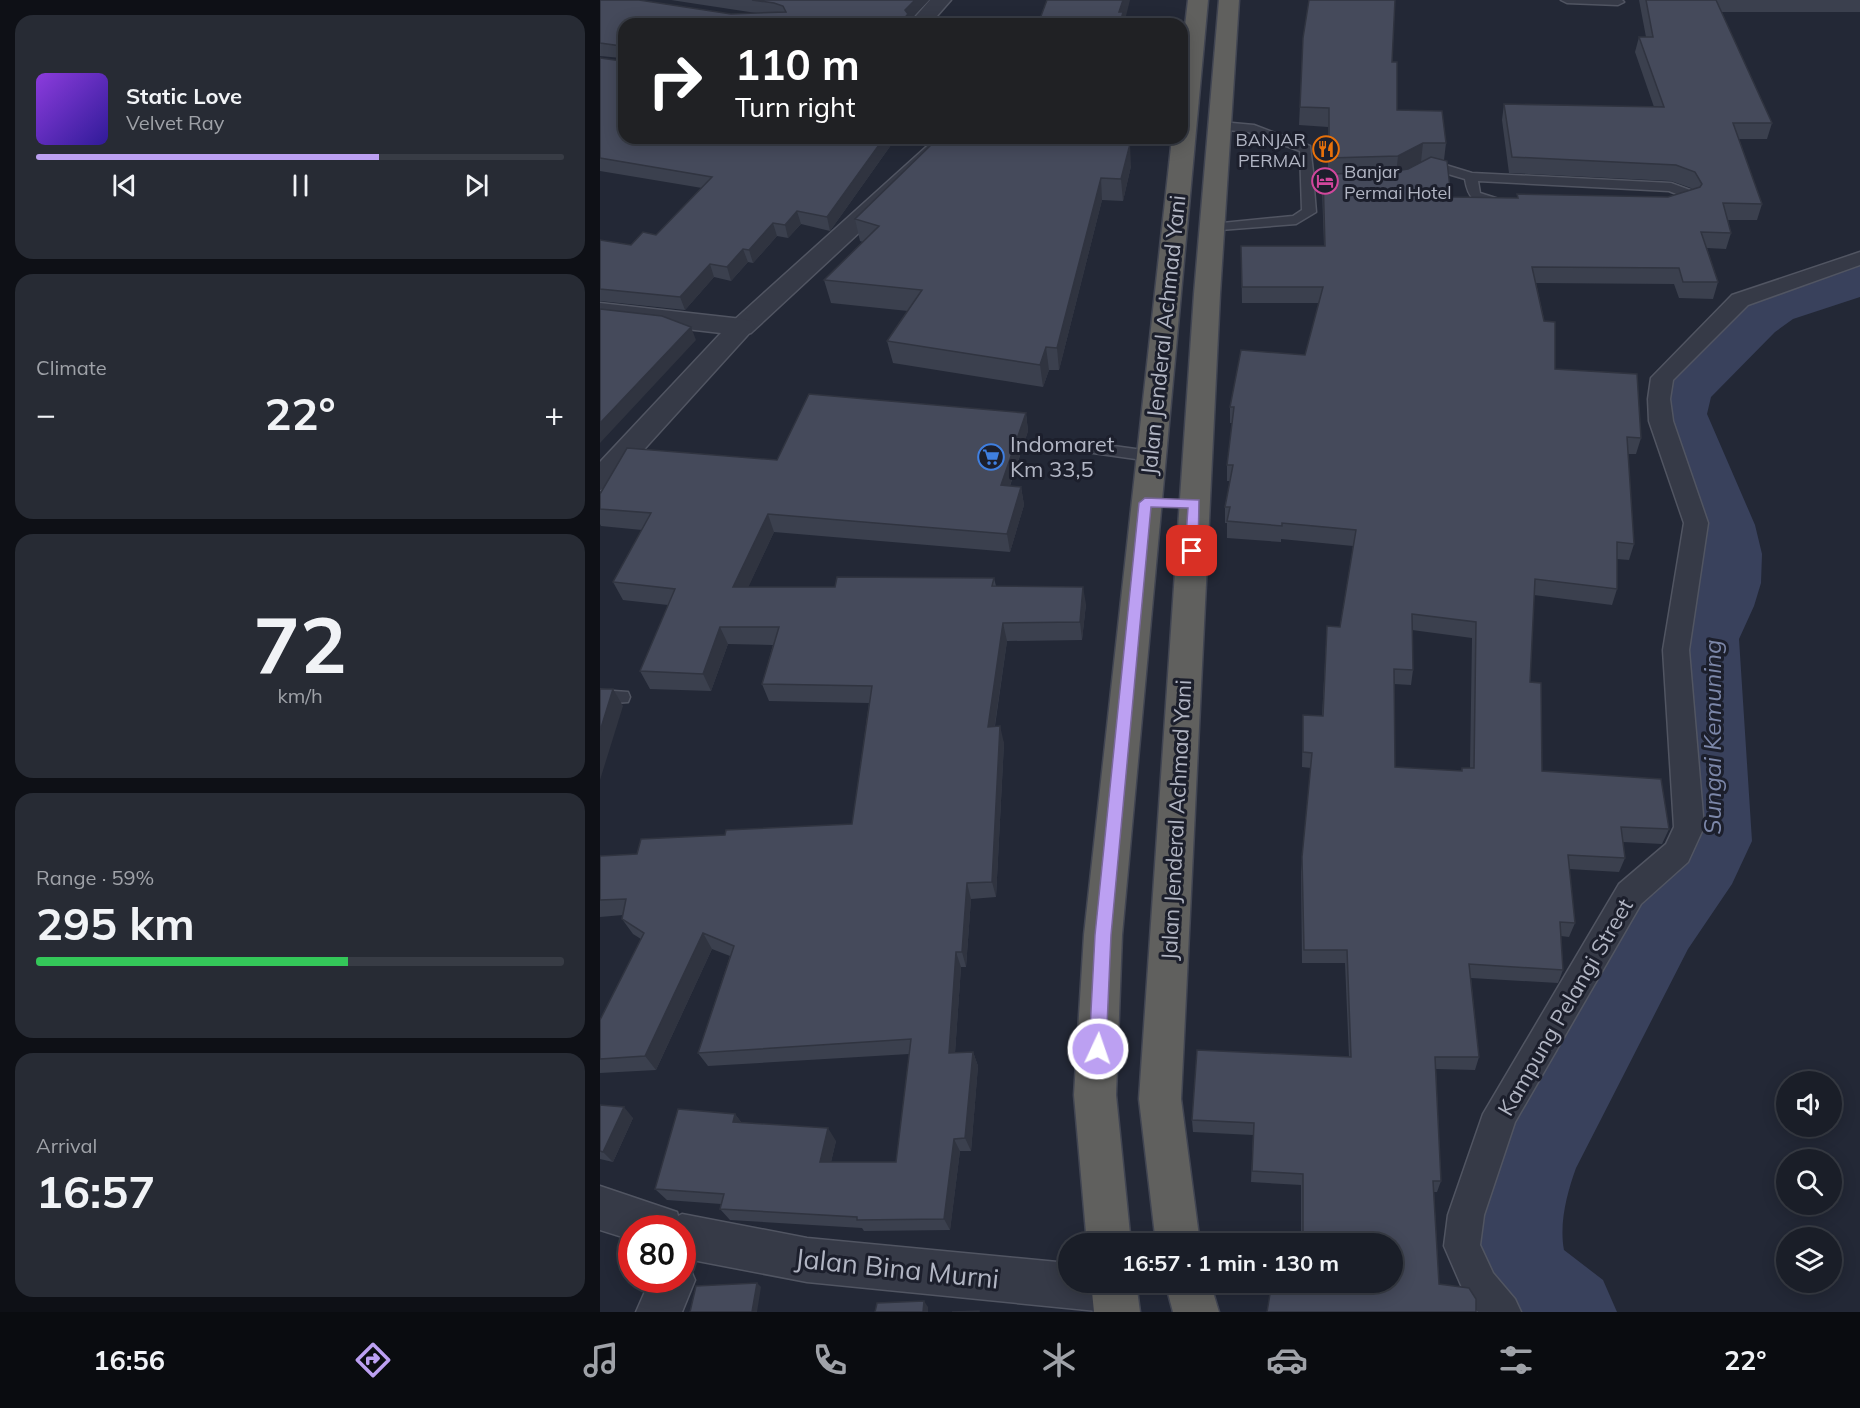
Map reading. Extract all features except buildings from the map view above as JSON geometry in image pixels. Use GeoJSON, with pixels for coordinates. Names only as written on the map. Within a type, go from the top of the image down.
{"type":"FeatureCollection","features":[{"type":"Feature","properties":{"kind":"highway","name":"Jalan Jenderal Achmad Yani"},"geometry":{"type":"LineString","coordinates":[[1188,65],[1198,0]]}},
{"type":"Feature","properties":{"kind":"highway","name":"Jalan Jenderal Achmad Yani"},"geometry":{"type":"LineString","coordinates":[[1177,1233],[1160,1099],[1207,294],[1229,0]]}},
{"type":"Feature","properties":{"kind":"highway","name":"Jalan Jenderal Achmad Yani"},"geometry":{"type":"LineString","coordinates":[[1108,1233],[1095,1095],[1103,935],[1180,144]]}},
{"type":"Feature","properties":{"kind":"highway"},"geometry":{"type":"LineString","coordinates":[[1167,293],[1207,294]]}},
{"type":"Feature","properties":{"kind":"highway"},"geometry":{"type":"LineString","coordinates":[[1145,503],[1195,503]]}},
{"type":"Feature","properties":{"kind":"highway"},"geometry":{"type":"LineString","coordinates":[[1190,1293],[1196,1312]]}},
{"type":"Feature","properties":{"kind":"street"},"geometry":{"type":"LineString","coordinates":[[924,18],[941,0]]}},
{"type":"Feature","properties":{"kind":"street"},"geometry":{"type":"LineString","coordinates":[[600,480],[742,327],[943,144]]}},
{"type":"Feature","properties":{"kind":"street","name":"Kampung Pelangi Street"},"geometry":{"type":"LineString","coordinates":[[1502,1312],[1480,1286],[1462,1246],[1466,1215],[1500,1114],[1630,894],[1677,853],[1689,827],[1676,650],[1696,523],[1661,421],[1659,399],[1662,378],[1740,300],[1860,258]]}},
{"type":"Feature","properties":{"kind":"street"},"geometry":{"type":"LineString","coordinates":[[600,311],[742,327]]}},
{"type":"Feature","properties":{"kind":"street","name":"Jalan Bina Murni"},"geometry":{"type":"LineString","coordinates":[[600,1208],[618,1215]]}},
{"type":"Feature","properties":{"kind":"street","name":"Jalan Bina Murni"},"geometry":{"type":"LineString","coordinates":[[696,1241],[807,1260],[1114,1295]]}},
{"type":"Feature","properties":{"kind":"street"},"geometry":{"type":"LineString","coordinates":[[659,1312],[667,1293]]}},
{"type":"Feature","properties":{"kind":"lane"},"geometry":{"type":"LineString","coordinates":[[1567,0],[1618,2]]}},
{"type":"Feature","properties":{"kind":"lane"},"geometry":{"type":"LineString","coordinates":[[1212,228],[1302,218],[1309,212],[1306,149],[1250,128],[1221,126]]}},
{"type":"Feature","properties":{"kind":"lane"},"geometry":{"type":"LineString","coordinates":[[1415,172],[1439,167],[1471,177],[1671,187],[1685,193],[1688,201],[1664,207]]}},
{"type":"Feature","properties":{"kind":"lane"},"geometry":{"type":"LineString","coordinates":[[1471,177],[1474,194],[1480,199],[1513,204]]}},
{"type":"Feature","properties":{"kind":"lane"},"geometry":{"type":"LineString","coordinates":[[1308,184],[1356,184]]}},
{"type":"Feature","properties":{"kind":"lane"},"geometry":{"type":"LineString","coordinates":[[1092,448],[1150,456]]}},
{"type":"Feature","properties":{"kind":"lane"},"geometry":{"type":"LineString","coordinates":[[600,697],[621,697]]}},
{"type":"Feature","properties":{"kind":"waterway","name":"Sungai Kemuning"},"geometry":{"type":"LineString","coordinates":[[1571,1312],[1539,1289],[1531,1280],[1523,1264],[1519,1246],[1519,1228],[1525,1192],[1544,1142],[1661,925],[1706,861],[1715,841],[1706,639],[1722,606],[1729,583],[1731,554],[1725,525],[1679,414],[1682,398],[1690,385],[1756,320],[1774,308],[1860,280]]}},
{"type":"Feature","properties":{"kind":"place","name":"BANJAR PERMAI"},"geometry":{"type":"Point","coordinates":[1326,149]}},
{"type":"Feature","properties":{"kind":"place","name":"Banjar Permai Hotel"},"geometry":{"type":"Point","coordinates":[1325,181]}},
{"type":"Feature","properties":{"kind":"place","name":"Indomaret Km 33,5"},"geometry":{"type":"Point","coordinates":[991,457]}},
{"type":"Feature","properties":{"kind":"route"},"geometry":{"type":"LineString","coordinates":[[1098,1049],[1103,935],[1145,503],[1195,503],[1192,551]]}}]}
